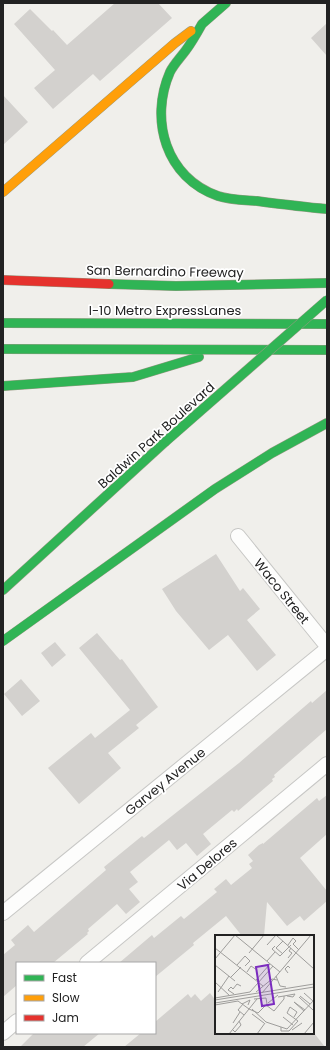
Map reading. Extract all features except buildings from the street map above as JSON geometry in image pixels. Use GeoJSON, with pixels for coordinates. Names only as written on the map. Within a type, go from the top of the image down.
{"type":"FeatureCollection","features":[{"type":"Feature","properties":{"kind":"main road"},"geometry":{"type":"LineString","coordinates":[[217,6],[202,24],[170,71],[161,100],[161,129],[164,144],[170,156],[179,170],[197,185],[216,195],[239,200],[327,209]]}},
{"type":"Feature","properties":{"kind":"main road"},"geometry":{"type":"LineString","coordinates":[[3,192],[175,43],[202,24]]}},
{"type":"Feature","properties":{"kind":"main road","name":"San Bernardino Freeway"},"geometry":{"type":"LineString","coordinates":[[3,280],[176,286],[327,283]]}},
{"type":"Feature","properties":{"kind":"main road","name":"Baldwin Park Boulevard"},"geometry":{"type":"LineString","coordinates":[[3,590],[165,442],[327,300]]}},
{"type":"Feature","properties":{"kind":"main road","name":"I-10 Metro ExpressLanes"},"geometry":{"type":"LineString","coordinates":[[3,323],[327,324]]}},
{"type":"Feature","properties":{"kind":"main road"},"geometry":{"type":"LineString","coordinates":[[3,349],[327,350]]}},
{"type":"Feature","properties":{"kind":"main road"},"geometry":{"type":"LineString","coordinates":[[3,386],[133,377],[220,350]]}},
{"type":"Feature","properties":{"kind":"main road"},"geometry":{"type":"LineString","coordinates":[[3,640],[216,489],[272,453],[327,423]]}},
{"type":"Feature","properties":{"kind":"street","name":"Waco Street"},"geometry":{"type":"LineString","coordinates":[[238,536],[327,646]]}},
{"type":"Feature","properties":{"kind":"street","name":"Garvey Avenue"},"geometry":{"type":"LineString","coordinates":[[3,913],[327,649]]}},
{"type":"Feature","properties":{"kind":"street","name":"Via Delores"},"geometry":{"type":"LineString","coordinates":[[88,962],[327,764]]}},
{"type":"Feature","properties":{"kind":"street"},"geometry":{"type":"LineString","coordinates":[[3,1032],[16,1022]]}},
{"type":"Feature","properties":{"kind":"traffic: fast"},"geometry":{"type":"LineString","coordinates":[[202,24],[226,3]]}},
{"type":"Feature","properties":{"kind":"traffic: fast"},"geometry":{"type":"LineString","coordinates":[[202,24],[170,72],[164,90],[161,109],[162,128],[174,162],[186,176],[200,187],[218,196],[232,199],[327,209]]}},
{"type":"Feature","properties":{"kind":"traffic: fast"},"geometry":{"type":"LineString","coordinates":[[109,284],[176,286],[327,283]]}},
{"type":"Feature","properties":{"kind":"traffic: fast"},"geometry":{"type":"LineString","coordinates":[[165,442],[327,300]]}},
{"type":"Feature","properties":{"kind":"traffic: fast"},"geometry":{"type":"LineString","coordinates":[[3,323],[327,324]]}},
{"type":"Feature","properties":{"kind":"traffic: fast"},"geometry":{"type":"LineString","coordinates":[[3,349],[327,350]]}},
{"type":"Feature","properties":{"kind":"traffic: fast"},"geometry":{"type":"LineString","coordinates":[[3,386],[133,377],[199,357]]}},
{"type":"Feature","properties":{"kind":"traffic: fast"},"geometry":{"type":"LineString","coordinates":[[3,641],[215,489],[272,453],[327,423]]}},
{"type":"Feature","properties":{"kind":"traffic: fast"},"geometry":{"type":"LineString","coordinates":[[3,590],[165,442]]}},
{"type":"Feature","properties":{"kind":"traffic: slow"},"geometry":{"type":"LineString","coordinates":[[3,192],[175,43],[191,31]]}},
{"type":"Feature","properties":{"kind":"traffic: jam"},"geometry":{"type":"LineString","coordinates":[[3,280],[109,284]]}}]}
